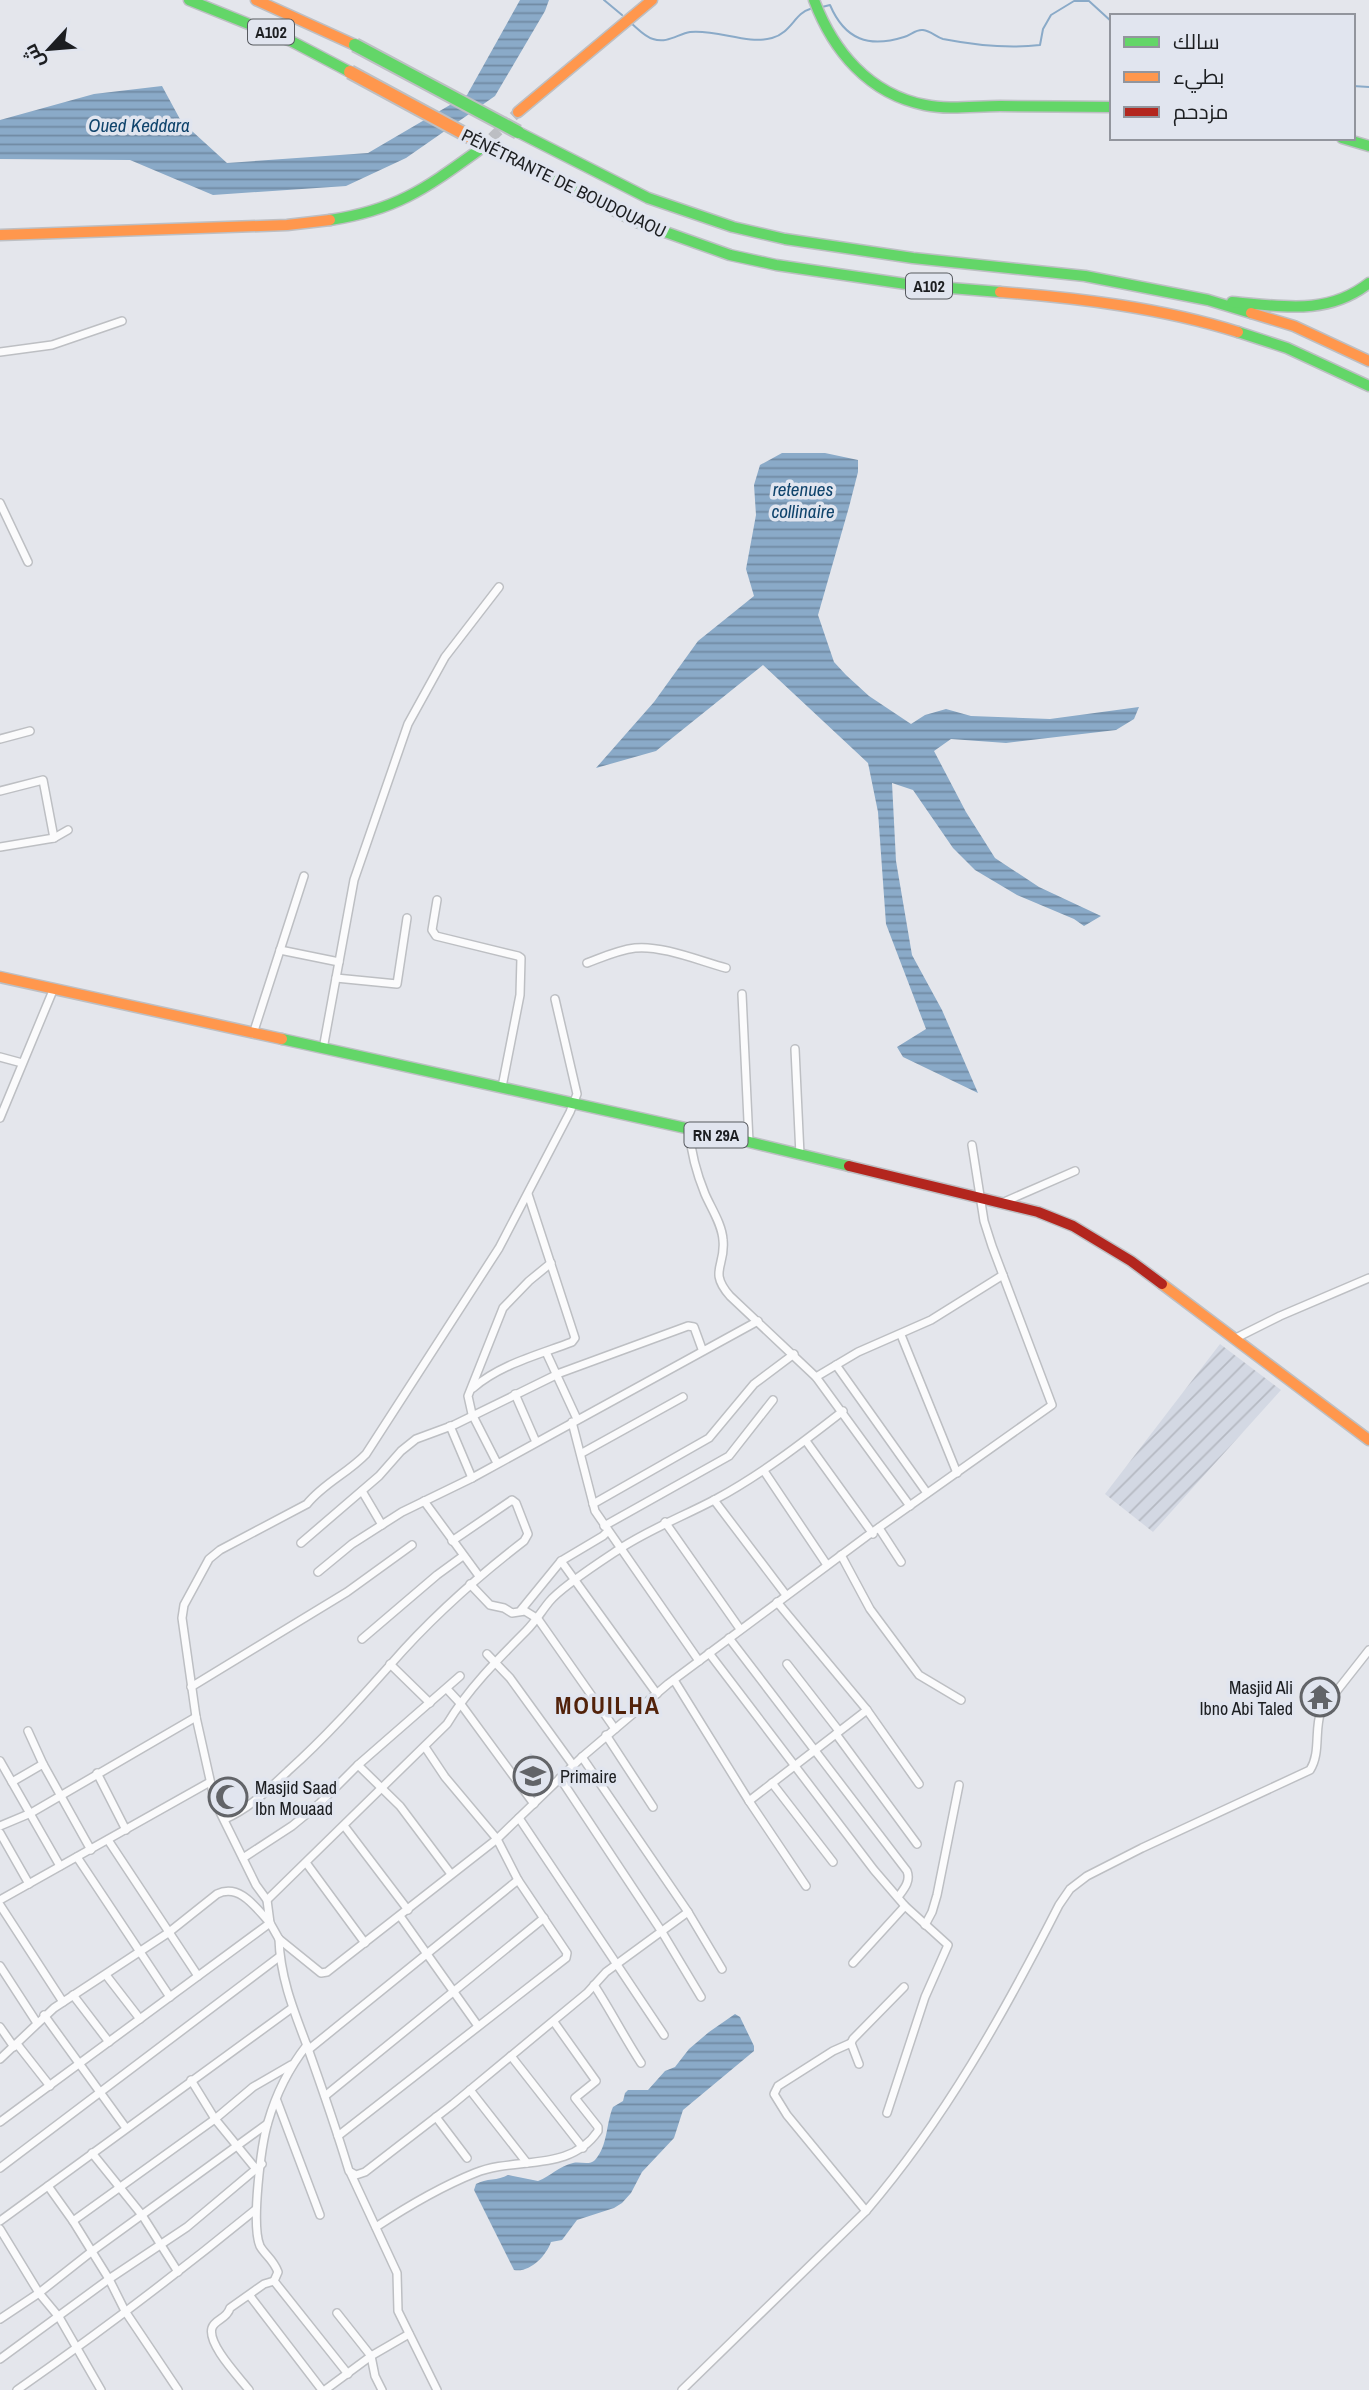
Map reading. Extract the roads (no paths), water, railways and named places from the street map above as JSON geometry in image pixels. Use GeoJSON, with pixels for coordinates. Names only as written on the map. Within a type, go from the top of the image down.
{"type":"FeatureCollection","features":[{"type":"Feature","properties":{"kind":"main road","name":"PÉNÉTRANTE DE BOUDOUAOU"},"geometry":{"type":"LineString","coordinates":[[189,0],[291,41],[498,152],[638,222],[730,255],[776,265],[900,283],[1030,293],[1205,322],[1287,348],[1369,386]]}},
{"type":"Feature","properties":{"kind":"main road","name":"PÉNÉTRANTE DE BOUDOUAOU"},"geometry":{"type":"LineString","coordinates":[[256,0],[355,45],[648,198],[733,227],[785,239],[913,258],[1085,276],[1208,300],[1294,326],[1369,361]]}},
{"type":"Feature","properties":{"kind":"main road"},"geometry":{"type":"LineString","coordinates":[[518,112],[652,0]]}},
{"type":"Feature","properties":{"kind":"main road"},"geometry":{"type":"LineString","coordinates":[[814,0],[828,37],[843,57],[860,74],[891,94],[925,105],[1110,107]]}},
{"type":"Feature","properties":{"kind":"main road"},"geometry":{"type":"LineString","coordinates":[[1349,140],[1369,146]]}},
{"type":"Feature","properties":{"kind":"main road"},"geometry":{"type":"LineString","coordinates":[[0,235],[287,225],[332,221],[358,216],[408,198],[479,150]]}},
{"type":"Feature","properties":{"kind":"main road"},"geometry":{"type":"LineString","coordinates":[[1208,300],[1320,305],[1350,298],[1369,283]]}},
{"type":"Feature","properties":{"kind":"main road","name":"RN 29A"},"geometry":{"type":"LineString","coordinates":[[0,978],[749,1142],[1003,1202],[1073,1226],[1131,1261],[1369,1440]]}},
{"type":"Feature","properties":{"kind":"street"},"geometry":{"type":"LineString","coordinates":[[0,352],[51,345],[122,321]]}},
{"type":"Feature","properties":{"kind":"street"},"geometry":{"type":"LineString","coordinates":[[0,503],[28,562]]}},
{"type":"Feature","properties":{"kind":"street"},"geometry":{"type":"LineString","coordinates":[[323,1049],[359,859],[408,724],[445,657],[499,587]]}},
{"type":"Feature","properties":{"kind":"street"},"geometry":{"type":"LineString","coordinates":[[0,739],[30,731]]}},
{"type":"Feature","properties":{"kind":"street"},"geometry":{"type":"LineString","coordinates":[[0,791],[43,780],[54,838]]}},
{"type":"Feature","properties":{"kind":"street"},"geometry":{"type":"LineString","coordinates":[[0,847],[54,838],[68,830]]}},
{"type":"Feature","properties":{"kind":"street"},"geometry":{"type":"LineString","coordinates":[[253,1034],[304,876]]}},
{"type":"Feature","properties":{"kind":"street"},"geometry":{"type":"LineString","coordinates":[[437,900],[432,930],[436,936],[521,958],[520,995],[502,1087]]}},
{"type":"Feature","properties":{"kind":"street"},"geometry":{"type":"LineString","coordinates":[[336,978],[397,985],[407,918]]}},
{"type":"Feature","properties":{"kind":"street"},"geometry":{"type":"LineString","coordinates":[[587,963],[636,947],[668,952],[726,968]]}},
{"type":"Feature","properties":{"kind":"street"},"geometry":{"type":"LineString","coordinates":[[280,950],[339,962]]}},
{"type":"Feature","properties":{"kind":"street"},"geometry":{"type":"LineString","coordinates":[[0,1118],[4,1098],[54,988]]}},
{"type":"Feature","properties":{"kind":"street"},"geometry":{"type":"LineString","coordinates":[[742,994],[749,1142]]}},
{"type":"Feature","properties":{"kind":"street"},"geometry":{"type":"LineString","coordinates":[[270,1923],[267,1900],[256,1885],[215,1801],[191,1687],[182,1618],[184,1605],[209,1559],[220,1550],[307,1504],[316,1493],[366,1454],[499,1248],[577,1094],[555,999]]}},
{"type":"Feature","properties":{"kind":"street"},"geometry":{"type":"LineString","coordinates":[[795,1049],[800,1155]]}},
{"type":"Feature","properties":{"kind":"street"},"geometry":{"type":"LineString","coordinates":[[0,1057],[22,1063]]}},
{"type":"Feature","properties":{"kind":"street"},"geometry":{"type":"LineString","coordinates":[[689,1130],[692,1158],[722,1234],[722,1254],[717,1270],[720,1283],[730,1296],[816,1377],[910,1506]]}},
{"type":"Feature","properties":{"kind":"street"},"geometry":{"type":"LineString","coordinates":[[0,2059],[44,2015],[168,1933],[224,1891],[239,1893],[245,1897],[270,1923],[279,1939],[321,1973],[327,1972],[497,1839],[606,1735],[674,1680],[827,1565],[1052,1405],[992,1246],[980,1197],[972,1145]]}},
{"type":"Feature","properties":{"kind":"street"},"geometry":{"type":"LineString","coordinates":[[1003,1202],[1075,1171]]}},
{"type":"Feature","properties":{"kind":"street"},"geometry":{"type":"LineString","coordinates":[[473,1388],[496,1372],[572,1342],[575,1338],[528,1194]]}},
{"type":"Feature","properties":{"kind":"street"},"geometry":{"type":"LineString","coordinates":[[497,1463],[468,1401],[503,1308],[551,1263]]}},
{"type":"Feature","properties":{"kind":"street"},"geometry":{"type":"LineString","coordinates":[[816,1377],[858,1352],[931,1320],[1003,1275]]}},
{"type":"Feature","properties":{"kind":"street"},"geometry":{"type":"LineString","coordinates":[[1233,1339],[1280,1315],[1369,1278]]}},
{"type":"Feature","properties":{"kind":"street"},"geometry":{"type":"LineString","coordinates":[[318,1572],[343,1550],[424,1501],[472,1478],[702,1349],[758,1321]]}},
{"type":"Feature","properties":{"kind":"street"},"geometry":{"type":"LineString","coordinates":[[301,1543],[362,1491],[411,1442],[556,1375],[688,1326],[694,1327],[702,1349]]}},
{"type":"Feature","properties":{"kind":"street"},"geometry":{"type":"LineString","coordinates":[[901,1335],[957,1472]]}},
{"type":"Feature","properties":{"kind":"street"},"geometry":{"type":"LineString","coordinates":[[546,1352],[575,1420],[593,1504],[620,1549],[699,1661]]}},
{"type":"Feature","properties":{"kind":"street"},"geometry":{"type":"LineString","coordinates":[[593,1504],[709,1438],[754,1384],[794,1354]]}},
{"type":"Feature","properties":{"kind":"street"},"geometry":{"type":"LineString","coordinates":[[836,1365],[928,1493]]}},
{"type":"Feature","properties":{"kind":"street"},"geometry":{"type":"LineString","coordinates":[[515,1394],[536,1442]]}},
{"type":"Feature","properties":{"kind":"street"},"geometry":{"type":"LineString","coordinates":[[582,1453],[682,1396]]}},
{"type":"Feature","properties":{"kind":"street"},"geometry":{"type":"LineString","coordinates":[[470,1584],[490,1605],[504,1608],[514,1614],[521,1610],[561,1561],[603,1536],[606,1528],[729,1456],[773,1400]]}},
{"type":"Feature","properties":{"kind":"street"},"geometry":{"type":"LineString","coordinates":[[267,1900],[345,1827],[447,1724],[460,1703],[538,1619],[549,1601],[620,1549],[665,1522],[714,1500],[764,1471],[843,1411]]}},
{"type":"Feature","properties":{"kind":"street"},"geometry":{"type":"LineString","coordinates":[[450,1426],[472,1478]]}},
{"type":"Feature","properties":{"kind":"street"},"geometry":{"type":"LineString","coordinates":[[806,1441],[901,1562]]}},
{"type":"Feature","properties":{"kind":"street"},"geometry":{"type":"LineString","coordinates":[[764,1471],[827,1565]]}},
{"type":"Feature","properties":{"kind":"street"},"geometry":{"type":"LineString","coordinates":[[362,1491],[382,1525]]}},
{"type":"Feature","properties":{"kind":"street"},"geometry":{"type":"LineString","coordinates":[[225,1819],[241,1812],[260,1797],[306,1755],[365,1695],[390,1664],[470,1584],[528,1536],[514,1500],[510,1500],[504,1507],[453,1541]]}},
{"type":"Feature","properties":{"kind":"street"},"geometry":{"type":"LineString","coordinates":[[714,1500],[786,1595]]}},
{"type":"Feature","properties":{"kind":"street"},"geometry":{"type":"LineString","coordinates":[[424,1501],[479,1576]]}},
{"type":"Feature","properties":{"kind":"street"},"geometry":{"type":"LineString","coordinates":[[665,1522],[740,1629]]}},
{"type":"Feature","properties":{"kind":"street"},"geometry":{"type":"LineString","coordinates":[[191,1687],[337,1598],[412,1545]]}},
{"type":"Feature","properties":{"kind":"street"},"geometry":{"type":"LineString","coordinates":[[841,1555],[870,1609],[919,1675],[961,1700]]}},
{"type":"Feature","properties":{"kind":"street"},"geometry":{"type":"LineString","coordinates":[[362,1639],[430,1580],[463,1556]]}},
{"type":"Feature","properties":{"kind":"street"},"geometry":{"type":"LineString","coordinates":[[561,1561],[657,1694]]}},
{"type":"Feature","properties":{"kind":"street"},"geometry":{"type":"LineString","coordinates":[[777,1602],[867,1710],[919,1784]]}},
{"type":"Feature","properties":{"kind":"street"},"geometry":{"type":"LineString","coordinates":[[521,1610],[538,1619],[615,1729]]}},
{"type":"Feature","properties":{"kind":"street"},"geometry":{"type":"LineString","coordinates":[[729,1638],[907,1871],[908,1882],[898,1897]]}},
{"type":"Feature","properties":{"kind":"street"},"geometry":{"type":"LineString","coordinates":[[682,2390],[866,2211],[891,2182],[967,2074],[1070,1889],[1087,1876],[1142,1848],[1310,1770],[1315,1759],[1321,1712],[1369,1650]]}},
{"type":"Feature","properties":{"kind":"street"},"geometry":{"type":"LineString","coordinates":[[709,1653],[874,1870],[905,1906],[945,1940],[947,1949],[925,1997],[887,2113]]}},
{"type":"Feature","properties":{"kind":"street"},"geometry":{"type":"LineString","coordinates":[[487,1654],[496,1662],[573,1765]]}},
{"type":"Feature","properties":{"kind":"street"},"geometry":{"type":"LineString","coordinates":[[390,1664],[430,1703]]}},
{"type":"Feature","properties":{"kind":"street"},"geometry":{"type":"LineString","coordinates":[[787,1664],[916,1844]]}},
{"type":"Feature","properties":{"kind":"street"},"geometry":{"type":"LineString","coordinates":[[243,1858],[292,1826],[334,1791],[358,1765],[460,1676]]}},
{"type":"Feature","properties":{"kind":"street"},"geometry":{"type":"LineString","coordinates":[[674,1680],[749,1801],[806,1886]]}},
{"type":"Feature","properties":{"kind":"street"},"geometry":{"type":"LineString","coordinates":[[447,1689],[534,1804]]}},
{"type":"Feature","properties":{"kind":"street"},"geometry":{"type":"LineString","coordinates":[[749,1801],[867,1710]]}},
{"type":"Feature","properties":{"kind":"street"},"geometry":{"type":"LineString","coordinates":[[0,1826],[31,1813],[196,1717]]}},
{"type":"Feature","properties":{"kind":"street"},"geometry":{"type":"LineString","coordinates":[[28,1731],[59,1796],[91,1850]]}},
{"type":"Feature","properties":{"kind":"street"},"geometry":{"type":"LineString","coordinates":[[606,1735],[653,1807]]}},
{"type":"Feature","properties":{"kind":"street"},"geometry":{"type":"LineString","coordinates":[[338,2136],[566,1958],[565,1948],[518,1880],[497,1839],[445,1777],[425,1747]]}},
{"type":"Feature","properties":{"kind":"street"},"geometry":{"type":"LineString","coordinates":[[582,1757],[688,1912],[722,1969]]}},
{"type":"Feature","properties":{"kind":"street"},"geometry":{"type":"LineString","coordinates":[[0,1761],[60,1866]]}},
{"type":"Feature","properties":{"kind":"street"},"geometry":{"type":"LineString","coordinates":[[12,1782],[43,1764]]}},
{"type":"Feature","properties":{"kind":"street"},"geometry":{"type":"LineString","coordinates":[[358,1765],[400,1806],[450,1874]]}},
{"type":"Feature","properties":{"kind":"street"},"geometry":{"type":"LineString","coordinates":[[97,1773],[126,1830]]}},
{"type":"Feature","properties":{"kind":"street"},"geometry":{"type":"LineString","coordinates":[[560,1778],[662,1932],[701,1997]]}},
{"type":"Feature","properties":{"kind":"street"},"geometry":{"type":"LineString","coordinates":[[63,2002],[0,1902],[210,1782]]}},
{"type":"Feature","properties":{"kind":"street"},"geometry":{"type":"LineString","coordinates":[[772,1783],[833,1862]]}},
{"type":"Feature","properties":{"kind":"street"},"geometry":{"type":"LineString","coordinates":[[925,1925],[937,1895],[958,1785]]}},
{"type":"Feature","properties":{"kind":"street"},"geometry":{"type":"LineString","coordinates":[[519,1818],[664,2035]]}},
{"type":"Feature","properties":{"kind":"street"},"geometry":{"type":"LineString","coordinates":[[345,1827],[408,1910]]}},
{"type":"Feature","properties":{"kind":"street"},"geometry":{"type":"LineString","coordinates":[[0,1833],[29,1884]]}},
{"type":"Feature","properties":{"kind":"street"},"geometry":{"type":"LineString","coordinates":[[108,1840],[198,1976]]}},
{"type":"Feature","properties":{"kind":"street"},"geometry":{"type":"LineString","coordinates":[[77,1857],[170,1997]]}},
{"type":"Feature","properties":{"kind":"street"},"geometry":{"type":"LineString","coordinates":[[307,1864],[365,1943]]}},
{"type":"Feature","properties":{"kind":"street"},"geometry":{"type":"LineString","coordinates":[[74,2221],[215,2119],[253,2087],[291,2065],[307,2047],[518,1880]]}},
{"type":"Feature","properties":{"kind":"street"},"geometry":{"type":"LineString","coordinates":[[853,1964],[905,1906]]}},
{"type":"Feature","properties":{"kind":"street"},"geometry":{"type":"LineString","coordinates":[[349,2171],[356,2175],[365,2172],[554,2022],[606,1972],[688,1912]]}},
{"type":"Feature","properties":{"kind":"street"},"geometry":{"type":"LineString","coordinates":[[400,1916],[478,2026]]}},
{"type":"Feature","properties":{"kind":"street"},"geometry":{"type":"LineString","coordinates":[[325,2096],[544,1917]]}},
{"type":"Feature","properties":{"kind":"street"},"geometry":{"type":"LineString","coordinates":[[0,2122],[270,1923]]}},
{"type":"Feature","properties":{"kind":"street"},"geometry":{"type":"LineString","coordinates":[[279,1939],[279,1957],[292,2008],[325,2096],[349,2171],[397,2273],[398,2311],[437,2390]]}},
{"type":"Feature","properties":{"kind":"street"},"geometry":{"type":"LineString","coordinates":[[0,2168],[279,1957]]}},
{"type":"Feature","properties":{"kind":"street"},"geometry":{"type":"LineString","coordinates":[[0,1966],[37,2022]]}},
{"type":"Feature","properties":{"kind":"street"},"geometry":{"type":"LineString","coordinates":[[106,1975],[140,2019]]}},
{"type":"Feature","properties":{"kind":"street"},"geometry":{"type":"LineString","coordinates":[[594,1985],[641,2063]]}},
{"type":"Feature","properties":{"kind":"street"},"geometry":{"type":"LineString","coordinates":[[866,2211],[787,2115],[774,2094],[778,2086],[851,2042],[904,1987]]}},
{"type":"Feature","properties":{"kind":"street"},"geometry":{"type":"LineString","coordinates":[[73,1995],[109,2042]]}},
{"type":"Feature","properties":{"kind":"street"},"geometry":{"type":"LineString","coordinates":[[0,2221],[292,2008]]}},
{"type":"Feature","properties":{"kind":"street"},"geometry":{"type":"LineString","coordinates":[[44,2015],[126,2128]]}},
{"type":"Feature","properties":{"kind":"street"},"geometry":{"type":"LineString","coordinates":[[376,2227],[417,2200],[477,2172],[494,2167],[548,2162],[583,2148],[598,2131],[598,2127],[575,2098],[596,2081],[554,2022]]}},
{"type":"Feature","properties":{"kind":"street"},"geometry":{"type":"LineString","coordinates":[[0,2027],[50,2086]]}},
{"type":"Feature","properties":{"kind":"street"},"geometry":{"type":"LineString","coordinates":[[851,2042],[859,2064]]}},
{"type":"Feature","properties":{"kind":"street"},"geometry":{"type":"LineString","coordinates":[[511,2056],[583,2148]]}},
{"type":"Feature","properties":{"kind":"street"},"geometry":{"type":"LineString","coordinates":[[249,2390],[215,2347],[211,2332],[214,2324],[228,2315],[230,2308],[264,2284],[274,2281],[278,2272],[274,2261],[260,2246],[256,2210],[259,2167],[267,2124],[291,2065]]}},
{"type":"Feature","properties":{"kind":"street"},"geometry":{"type":"LineString","coordinates":[[191,2080],[215,2119],[259,2167]]}},
{"type":"Feature","properties":{"kind":"street"},"geometry":{"type":"LineString","coordinates":[[470,2090],[527,2164]]}},
{"type":"Feature","properties":{"kind":"street"},"geometry":{"type":"LineString","coordinates":[[276,2101],[320,2215]]}},
{"type":"Feature","properties":{"kind":"street"},"geometry":{"type":"LineString","coordinates":[[436,2117],[467,2158]]}},
{"type":"Feature","properties":{"kind":"street"},"geometry":{"type":"LineString","coordinates":[[0,2319],[267,2124]]}},
{"type":"Feature","properties":{"kind":"street"},"geometry":{"type":"LineString","coordinates":[[92,2153],[142,2215],[178,2272]]}},
{"type":"Feature","properties":{"kind":"street"},"geometry":{"type":"LineString","coordinates":[[0,2359],[109,2279],[187,2227],[259,2167]]}},
{"type":"Feature","properties":{"kind":"street"},"geometry":{"type":"LineString","coordinates":[[48,2186],[74,2221],[125,2311],[178,2390]]}},
{"type":"Feature","properties":{"kind":"street"},"geometry":{"type":"LineString","coordinates":[[17,2390],[78,2348],[256,2210]]}},
{"type":"Feature","properties":{"kind":"street"},"geometry":{"type":"LineString","coordinates":[[0,2229],[39,2293],[59,2317],[101,2390]]}},
{"type":"Feature","properties":{"kind":"street"},"geometry":{"type":"LineString","coordinates":[[274,2281],[348,2374]]}},
{"type":"Feature","properties":{"kind":"street"},"geometry":{"type":"LineString","coordinates":[[250,2296],[323,2390],[371,2356],[409,2334]]}},
{"type":"Feature","properties":{"kind":"street"},"geometry":{"type":"LineString","coordinates":[[337,2314],[371,2356],[375,2376],[382,2390]]}},
{"type":"Feature","properties":{"kind":"street"},"geometry":{"type":"LineString","coordinates":[[337,2381],[342,2390]]}},
{"type":"Feature","properties":{"kind":"water","name":"Oued Keddara"},"geometry":{"type":"Polygon","coordinates":[[[520,0],[549,0],[495,96],[406,158],[346,186],[213,195],[130,160],[0,159],[0,120],[94,94],[162,86],[181,121],[227,163],[368,153],[467,95],[520,0]]]}},
{"type":"Feature","properties":{"kind":"water","name":"retenues collinaire"},"geometry":{"type":"Polygon","coordinates":[[[782,453],[825,453],[858,460],[858,472],[849,507],[818,615],[834,662],[869,696],[911,724],[925,715],[946,709],[971,716],[1050,719],[1139,707],[1134,719],[1116,730],[1006,743],[951,739],[934,751],[966,812],[995,858],[1039,887],[1101,916],[1084,926],[1074,919],[1017,895],[975,870],[953,848],[913,790],[892,783],[896,861],[912,955],[942,1010],[978,1093],[903,1057],[897,1047],[926,1029],[886,924],[878,812],[868,763],[763,665],[656,751],[596,768],[654,702],[698,641],[754,596],[746,569],[756,515],[754,485],[760,465],[782,453]]]}},
{"type":"Feature","properties":{"kind":"water"},"geometry":{"type":"Polygon","coordinates":[[[735,2014],[740,2017],[754,2051],[683,2110],[674,2138],[642,2172],[631,2193],[622,2203],[577,2220],[562,2240],[551,2242],[537,2262],[526,2269],[514,2270],[474,2190],[476,2184],[508,2175],[538,2181],[568,2164],[593,2162],[605,2141],[613,2107],[623,2101],[625,2093],[628,2090],[648,2090],[665,2071],[675,2067],[689,2049],[735,2014]]]}},
{"type":"Feature","properties":{"kind":"waterway"},"geometry":{"type":"LineString","coordinates":[[604,0],[622,15]]}},
{"type":"Feature","properties":{"kind":"waterway"},"geometry":{"type":"LineString","coordinates":[[822,7],[830,5],[836,17],[851,33],[869,41],[880,42],[904,37],[920,30],[943,39],[979,45],[1040,45],[1043,29],[1051,15],[1074,1],[1089,1],[1110,20]]}},
{"type":"Feature","properties":{"kind":"waterway"},"geometry":{"type":"LineString","coordinates":[[631,23],[647,36],[658,40],[668,40],[690,32],[762,40],[778,35],[810,9]]}},
{"type":"Feature","properties":{"kind":"waterway"},"geometry":{"type":"LineString","coordinates":[[1355,86],[1369,87]]}},
{"type":"Feature","properties":{"kind":"tunnel"},"geometry":{"type":"LineString","coordinates":[[481,148],[518,112]]}},
{"type":"Feature","properties":{"kind":"place","name":"Masjid Ali Ibno Abi Taled"},"geometry":{"type":"Point","coordinates":[1320,1697]}},
{"type":"Feature","properties":{"kind":"place","name":"Primaire"},"geometry":{"type":"Point","coordinates":[533,1776]}},
{"type":"Feature","properties":{"kind":"place","name":"Masjid Saad Ibn Mouaad"},"geometry":{"type":"Point","coordinates":[228,1797]}},
{"type":"Feature","properties":{"kind":"district","name":"MOUILHA"},"geometry":{"type":"Point","coordinates":[608,1705]}}]}
